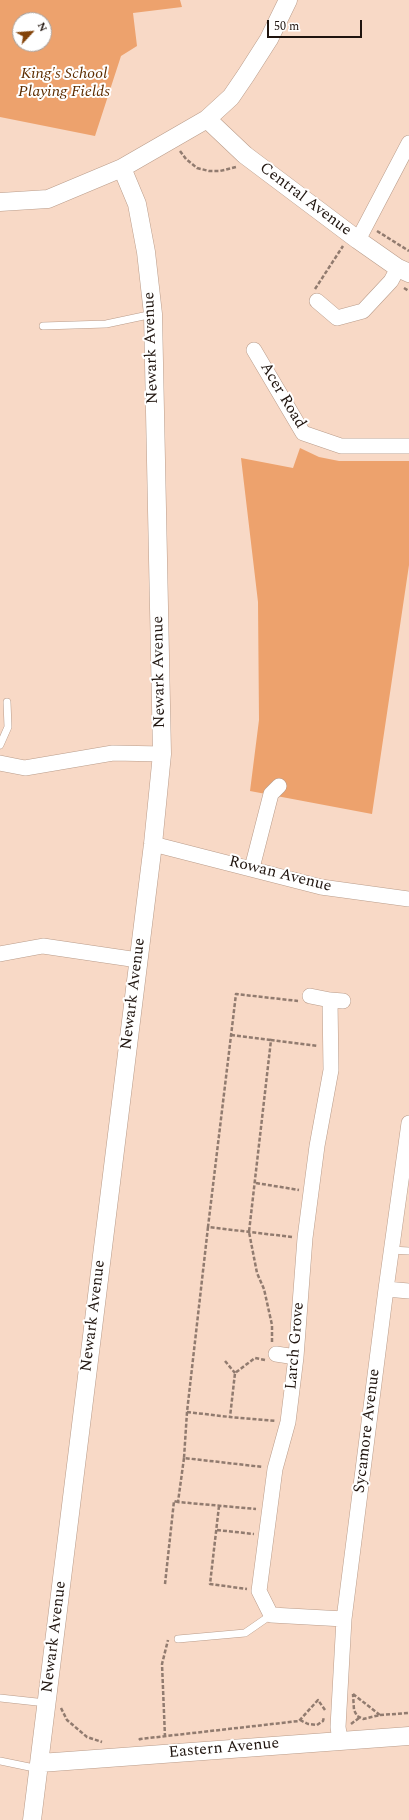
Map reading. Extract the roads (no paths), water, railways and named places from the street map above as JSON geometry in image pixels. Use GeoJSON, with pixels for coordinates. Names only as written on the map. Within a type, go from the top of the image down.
{"type":"FeatureCollection","features":[{"type":"Feature","properties":{"kind":"street"},"geometry":{"type":"LineString","coordinates":[[0,202],[48,199],[122,168],[207,120],[231,97],[246,75],[269,39],[288,0]]}},
{"type":"Feature","properties":{"kind":"street","name":"Central Avenue"},"geometry":{"type":"LineString","coordinates":[[207,120],[245,155],[351,240],[399,274]]}},
{"type":"Feature","properties":{"kind":"street"},"geometry":{"type":"LineString","coordinates":[[351,240],[409,143]]}},
{"type":"Feature","properties":{"kind":"street","name":"Newark Avenue"},"geometry":{"type":"LineString","coordinates":[[32,1820],[39,1766],[53,1703],[138,960],[153,844],[162,754],[153,314],[146,252],[137,204],[122,168]]}},
{"type":"Feature","properties":{"kind":"street"},"geometry":{"type":"LineString","coordinates":[[317,301],[337,318],[363,311],[399,274]]}},
{"type":"Feature","properties":{"kind":"street","name":"Acer Road"},"geometry":{"type":"LineString","coordinates":[[254,350],[303,433],[341,446],[409,446]]}},
{"type":"Feature","properties":{"kind":"street"},"geometry":{"type":"LineString","coordinates":[[0,764],[25,768],[113,754],[162,754]]}},
{"type":"Feature","properties":{"kind":"street"},"geometry":{"type":"LineString","coordinates":[[252,868],[271,794],[279,786]]}},
{"type":"Feature","properties":{"kind":"street","name":"Rowan Avenue"},"geometry":{"type":"LineString","coordinates":[[153,844],[252,868],[321,887],[409,898]]}},
{"type":"Feature","properties":{"kind":"street"},"geometry":{"type":"LineString","coordinates":[[0,954],[43,946],[138,960]]}},
{"type":"Feature","properties":{"kind":"street","name":"Larch Grove"},"geometry":{"type":"LineString","coordinates":[[271,1615],[259,1591],[267,1535],[269,1468],[288,1422],[296,1357],[305,1238],[317,1146],[331,1070],[326,999]]}},
{"type":"Feature","properties":{"kind":"street","name":"Sycamore Avenue"},"geometry":{"type":"LineString","coordinates":[[340,1740],[338,1727],[344,1619],[391,1250],[408,1142],[409,1123]]}},
{"type":"Feature","properties":{"kind":"street"},"geometry":{"type":"LineString","coordinates":[[386,1289],[409,1291]]}},
{"type":"Feature","properties":{"kind":"street"},"geometry":{"type":"LineString","coordinates":[[272,1354],[296,1357]]}},
{"type":"Feature","properties":{"kind":"street"},"geometry":{"type":"LineString","coordinates":[[271,1615],[344,1619]]}},
{"type":"Feature","properties":{"kind":"street","name":"Eastern Avenue"},"geometry":{"type":"LineString","coordinates":[[39,1766],[169,1753],[409,1736]]}},
{"type":"Feature","properties":{"kind":"lane"},"geometry":{"type":"LineString","coordinates":[[43,326],[106,324],[153,314]]}},
{"type":"Feature","properties":{"kind":"lane"},"geometry":{"type":"LineString","coordinates":[[0,745],[8,726],[7,702]]}},
{"type":"Feature","properties":{"kind":"lane"},"geometry":{"type":"LineString","coordinates":[[391,1250],[409,1251]]}},
{"type":"Feature","properties":{"kind":"lane"},"geometry":{"type":"LineString","coordinates":[[178,1639],[245,1633],[271,1615]]}},
{"type":"Feature","properties":{"kind":"lane"},"geometry":{"type":"LineString","coordinates":[[0,1698],[53,1703]]}},
{"type":"Feature","properties":{"kind":"lane"},"geometry":{"type":"LineString","coordinates":[[0,1761],[39,1766]]}},
{"type":"Feature","properties":{"kind":"park label","name":"King's School Playing Fields"},"geometry":{"type":"Point","coordinates":[64,84]}}]}
